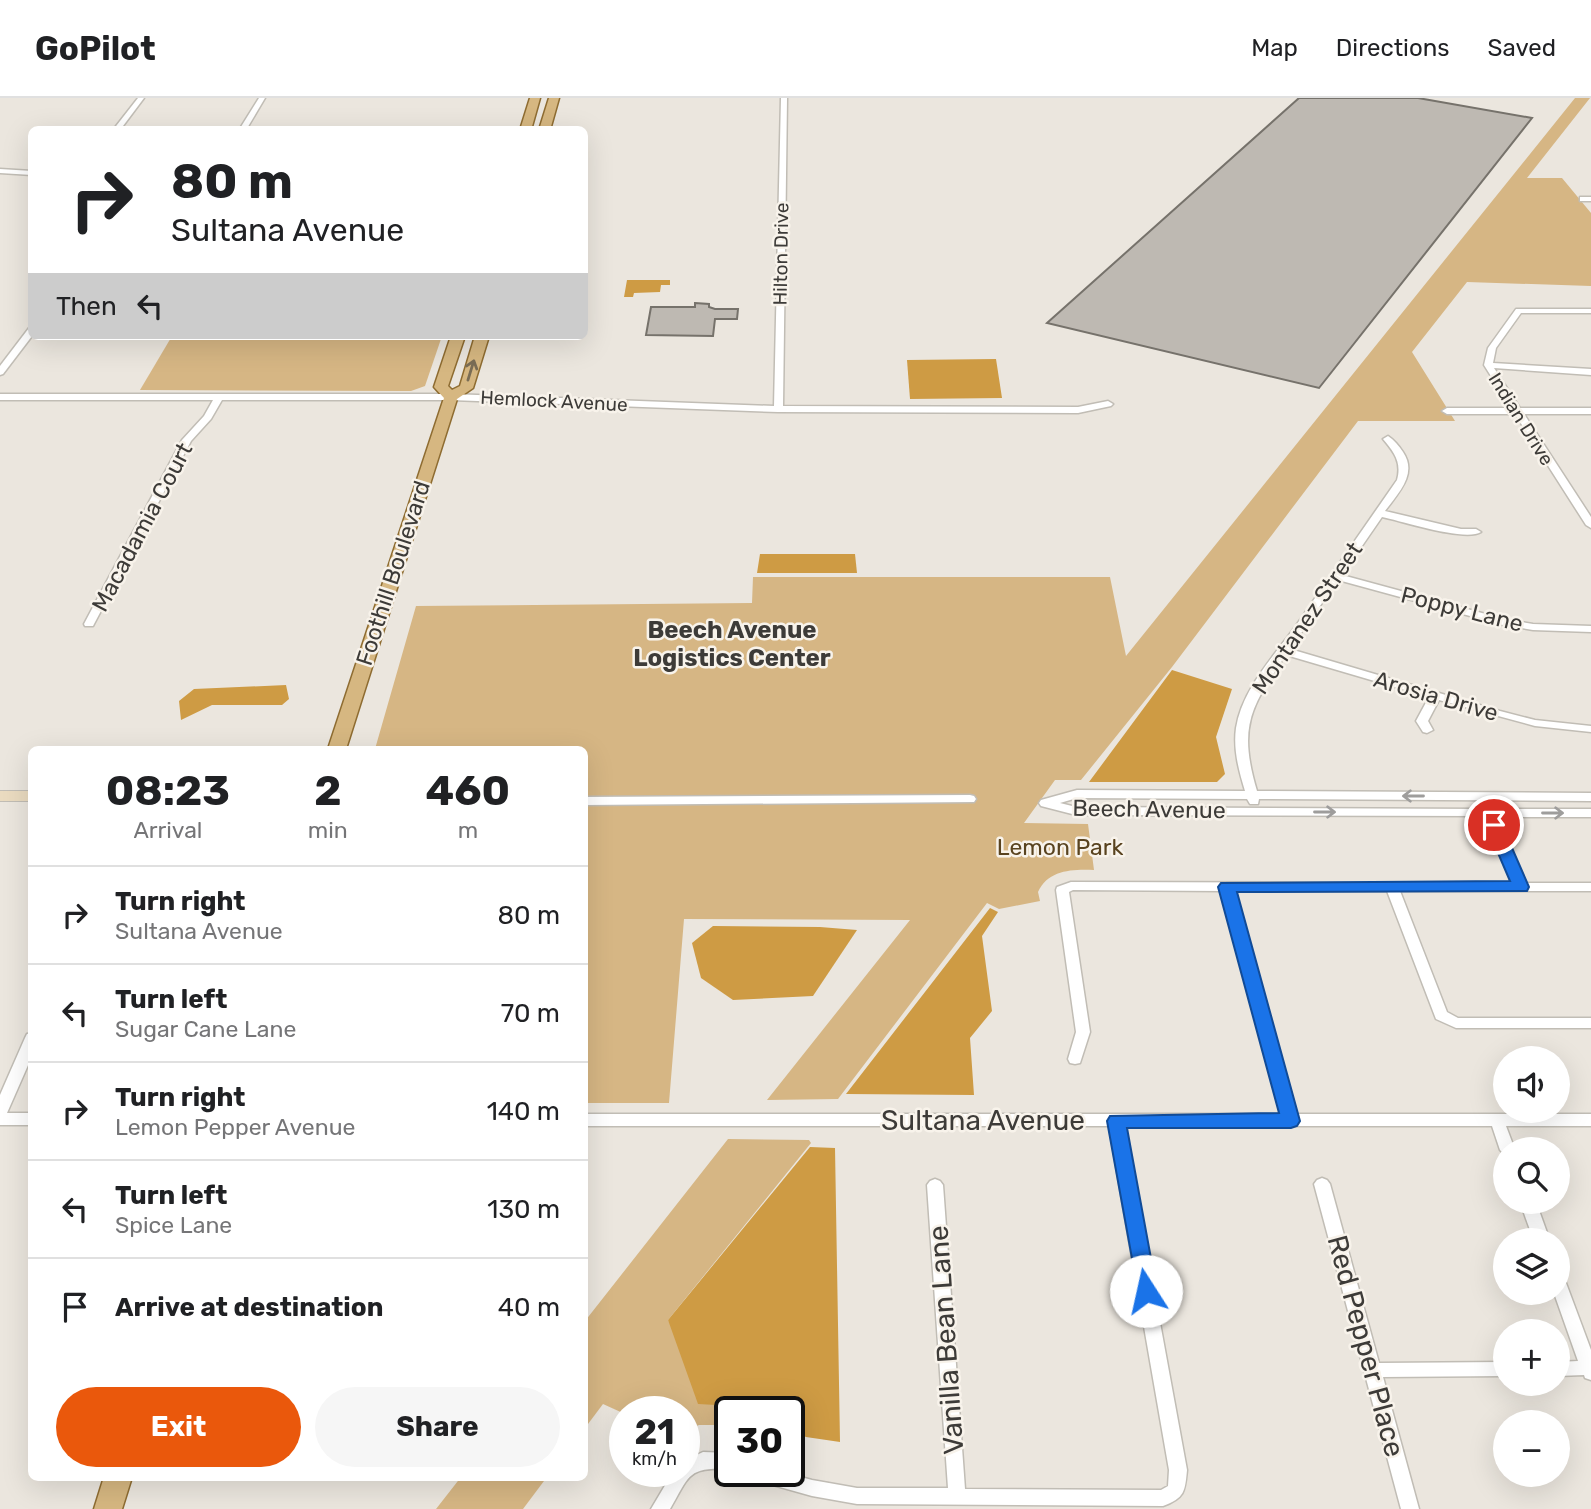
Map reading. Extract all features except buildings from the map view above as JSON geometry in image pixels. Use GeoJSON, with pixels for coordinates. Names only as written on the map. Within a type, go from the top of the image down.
{"type":"FeatureCollection","features":[{"type":"Feature","properties":{"kind":"main road"},"geometry":{"type":"LineString","coordinates":[[526,126],[535,98]]}},
{"type":"Feature","properties":{"kind":"main road"},"geometry":{"type":"LineString","coordinates":[[545,126],[554,98]]}},
{"type":"Feature","properties":{"kind":"main road","name":"Foothill Boulevard"},"geometry":{"type":"LineString","coordinates":[[451,397],[441,387],[457,340]]}},
{"type":"Feature","properties":{"kind":"main road","name":"Foothill Boulevard"},"geometry":{"type":"LineString","coordinates":[[338,746],[451,397],[466,388],[481,340]]}},
{"type":"Feature","properties":{"kind":"main road"},"geometry":{"type":"LineString","coordinates":[[0,796],[28,796]]}},
{"type":"Feature","properties":{"kind":"main road"},"geometry":{"type":"LineString","coordinates":[[108,1509],[117,1481]]}},
{"type":"Feature","properties":{"kind":"street"},"geometry":{"type":"LineString","coordinates":[[119,126],[141,98]]}},
{"type":"Feature","properties":{"kind":"street"},"geometry":{"type":"LineString","coordinates":[[244,126],[262,98]]}},
{"type":"Feature","properties":{"kind":"street","name":"Hilton Drive"},"geometry":{"type":"LineString","coordinates":[[778,410],[784,98]]}},
{"type":"Feature","properties":{"kind":"street"},"geometry":{"type":"LineString","coordinates":[[0,171],[28,173]]}},
{"type":"Feature","properties":{"kind":"street","name":"Indian Drive"},"geometry":{"type":"LineString","coordinates":[[1591,311],[1519,311],[1492,348],[1488,365],[1515,411],[1591,525]]}},
{"type":"Feature","properties":{"kind":"street"},"geometry":{"type":"LineString","coordinates":[[0,372],[28,335]]}},
{"type":"Feature","properties":{"kind":"street"},"geometry":{"type":"LineString","coordinates":[[1488,365],[1591,372]]}},
{"type":"Feature","properties":{"kind":"street","name":"Hemlock Avenue"},"geometry":{"type":"LineString","coordinates":[[0,397],[451,397],[778,410],[1078,410],[1108,404]]}},
{"type":"Feature","properties":{"kind":"street","name":"Macadamia Court"},"geometry":{"type":"LineString","coordinates":[[89,624],[187,440],[208,417],[219,397]]}},
{"type":"Feature","properties":{"kind":"street"},"geometry":{"type":"LineString","coordinates":[[1447,411],[1591,411]]}},
{"type":"Feature","properties":{"kind":"street","name":"Montanez Street"},"geometry":{"type":"LineString","coordinates":[[1257,811],[1240,746],[1241,727],[1251,698],[1402,480],[1405,467],[1402,455],[1388,439]]}},
{"type":"Feature","properties":{"kind":"street"},"geometry":{"type":"LineString","coordinates":[[1379,513],[1476,533]]}},
{"type":"Feature","properties":{"kind":"street","name":"Poppy Lane"},"geometry":{"type":"LineString","coordinates":[[1335,576],[1503,622],[1532,627],[1591,629]]}},
{"type":"Feature","properties":{"kind":"street","name":"Arosia Drive"},"geometry":{"type":"LineString","coordinates":[[1283,650],[1535,723],[1591,729]]}},
{"type":"Feature","properties":{"kind":"street"},"geometry":{"type":"LineString","coordinates":[[1427,730],[1422,721],[1435,696]]}},
{"type":"Feature","properties":{"kind":"street","name":"Beech Avenue"},"geometry":{"type":"LineString","coordinates":[[1591,797],[1077,794],[1045,803],[1076,811],[1591,813]]}},
{"type":"Feature","properties":{"kind":"street"},"geometry":{"type":"LineString","coordinates":[[1481,797],[1521,887]]}},
{"type":"Feature","properties":{"kind":"street"},"geometry":{"type":"LineString","coordinates":[[588,801],[970,799]]}},
{"type":"Feature","properties":{"kind":"street"},"geometry":{"type":"LineString","coordinates":[[1075,1059],[1083,1032],[1062,890],[1071,886],[1591,887]]}},
{"type":"Feature","properties":{"kind":"street"},"geometry":{"type":"LineString","coordinates":[[1392,886],[1441,1016],[1456,1023],[1591,1023]]}},
{"type":"Feature","properties":{"kind":"street"},"geometry":{"type":"LineString","coordinates":[[1227,887],[1291,1121]]}},
{"type":"Feature","properties":{"kind":"street"},"geometry":{"type":"LineString","coordinates":[[0,1112],[28,1047]]}},
{"type":"Feature","properties":{"kind":"street"},"geometry":{"type":"LineString","coordinates":[[0,1119],[28,1119]]}},
{"type":"Feature","properties":{"kind":"street","name":"Sultana Avenue"},"geometry":{"type":"LineString","coordinates":[[588,1120],[1493,1120]]}},
{"type":"Feature","properties":{"kind":"street","name":"Sultana Avenue"},"geometry":{"type":"LineString","coordinates":[[1570,1120],[1591,1120]]}},
{"type":"Feature","properties":{"kind":"street"},"geometry":{"type":"LineString","coordinates":[[805,1486],[857,1496],[1163,1497],[1176,1490],[1178,1470],[1116,1121]]}},
{"type":"Feature","properties":{"kind":"street","name":"Red Pepper Place"},"geometry":{"type":"LineString","coordinates":[[1322,1184],[1410,1509]]}},
{"type":"Feature","properties":{"kind":"street","name":"Vanilla Bean Lane"},"geometry":{"type":"LineString","coordinates":[[935,1185],[957,1496]]}},
{"type":"Feature","properties":{"kind":"street"},"geometry":{"type":"LineString","coordinates":[[1566,1305],[1590,1371],[1570,1370]]}},
{"type":"Feature","properties":{"kind":"street"},"geometry":{"type":"LineString","coordinates":[[1372,1370],[1493,1369]]}},
{"type":"Feature","properties":{"kind":"street"},"geometry":{"type":"LineString","coordinates":[[660,1509],[673,1487]]}},
{"type":"Feature","properties":{"kind":"green space","name":"Lemon Park"},"geometry":{"type":"Polygon","coordinates":[[[1575,98],[1590,98],[1527,178],[1562,178],[1591,213],[1591,286],[1467,282],[1412,352],[1455,421],[1358,421],[1172,667],[1081,780],[1055,780],[1024,823],[1088,824],[1094,870],[1069,871],[1054,875],[1038,892],[1040,901],[999,909],[987,903],[838,1099],[767,1100],[910,920],[684,919],[669,1103],[588,1103],[588,746],[376,746],[416,606],[752,603],[753,577],[1110,577],[1126,656],[1575,98]]]}},
{"type":"Feature","properties":{"kind":"green space"},"geometry":{"type":"Polygon","coordinates":[[[170,340],[441,340],[425,386],[411,391],[140,390],[170,340]]]}},
{"type":"Feature","properties":{"kind":"green space"},"geometry":{"type":"Polygon","coordinates":[[[728,1139],[809,1140],[811,1143],[668,1320],[714,1401],[714,1425],[700,1425],[700,1396],[609,1396],[609,1407],[603,1404],[588,1424],[588,1317],[728,1139]]]}},
{"type":"Feature","properties":{"kind":"green space"},"geometry":{"type":"Polygon","coordinates":[[[458,1481],[544,1481],[523,1509],[436,1509],[458,1481]]]}},
{"type":"Feature","properties":{"kind":"shaded area"},"geometry":{"type":"Polygon","coordinates":[[[627,280],[670,280],[670,285],[661,285],[660,292],[634,293],[633,297],[624,297],[627,280]]]}},
{"type":"Feature","properties":{"kind":"shaded area"},"geometry":{"type":"Polygon","coordinates":[[[996,359],[1002,398],[910,399],[907,360],[996,359]]]}},
{"type":"Feature","properties":{"kind":"shaded area"},"geometry":{"type":"Polygon","coordinates":[[[760,554],[855,554],[857,573],[757,573],[760,554]]]}},
{"type":"Feature","properties":{"kind":"shaded area"},"geometry":{"type":"Polygon","coordinates":[[[1172,670],[1232,689],[1216,737],[1225,774],[1217,782],[1089,782],[1172,670]]]}},
{"type":"Feature","properties":{"kind":"shaded area"},"geometry":{"type":"Polygon","coordinates":[[[286,685],[289,699],[282,705],[212,705],[181,720],[179,701],[194,689],[286,685]]]}},
{"type":"Feature","properties":{"kind":"shaded area"},"geometry":{"type":"Polygon","coordinates":[[[990,908],[998,912],[982,936],[992,1011],[970,1038],[974,1095],[846,1094],[990,908]]]}},
{"type":"Feature","properties":{"kind":"shaded area"},"geometry":{"type":"Polygon","coordinates":[[[713,926],[857,930],[813,996],[733,1000],[701,978],[692,943],[713,926]]]}},
{"type":"Feature","properties":{"kind":"shaded area"},"geometry":{"type":"Polygon","coordinates":[[[810,1147],[835,1148],[840,1442],[805,1436],[805,1396],[714,1396],[714,1405],[700,1404],[700,1396],[695,1396],[668,1320],[810,1147]]]}},
{"type":"Feature","properties":{"kind":"district","name":"Beech Avenue Logistics Center"},"geometry":{"type":"Point","coordinates":[732,644]}},
{"type":"Feature","properties":{"kind":"route"},"geometry":{"type":"LineString","coordinates":[[1146,1291],[1116,1121],[1291,1121],[1227,887],[1521,887],[1494,825]]}}]}
